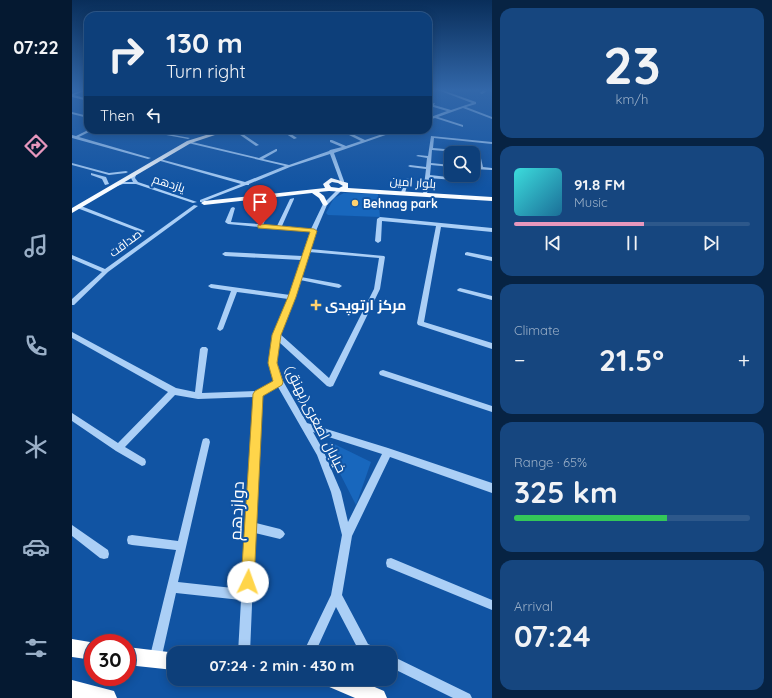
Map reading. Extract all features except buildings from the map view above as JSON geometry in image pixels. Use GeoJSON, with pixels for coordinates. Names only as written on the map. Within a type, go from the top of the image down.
{"type":"FeatureCollection","features":[{"type":"Feature","properties":{"kind":"highway"},"geometry":{"type":"LineString","coordinates":[[72,648],[84,650]]}},
{"type":"Feature","properties":{"kind":"highway"},"geometry":{"type":"LineString","coordinates":[[136,657],[167,661]]}},
{"type":"Feature","properties":{"kind":"highway"},"geometry":{"type":"LineString","coordinates":[[350,686],[377,698]]}},
{"type":"Feature","properties":{"kind":"highway"},"geometry":{"type":"LineString","coordinates":[[72,690],[107,698]]}},
{"type":"Feature","properties":{"kind":"main road"},"geometry":{"type":"LineString","coordinates":[[72,210],[74,206],[152,156],[203,134]]}},
{"type":"Feature","properties":{"kind":"main road"},"geometry":{"type":"LineString","coordinates":[[74,206],[134,175],[188,140],[211,134]]}},
{"type":"Feature","properties":{"kind":"main road"},"geometry":{"type":"LineString","coordinates":[[152,156],[165,156]]}},
{"type":"Feature","properties":{"kind":"main road"},"geometry":{"type":"LineString","coordinates":[[141,163],[150,163],[149,166]]}},
{"type":"Feature","properties":{"kind":"main road"},"geometry":{"type":"LineString","coordinates":[[203,202],[312,190],[329,186],[342,187]]}},
{"type":"Feature","properties":{"kind":"main road"},"geometry":{"type":"LineString","coordinates":[[329,186],[342,187]]}},
{"type":"Feature","properties":{"kind":"main road","name":"بلوار امین"},"geometry":{"type":"LineString","coordinates":[[342,187],[492,199]]}},
{"type":"Feature","properties":{"kind":"main road"},"geometry":{"type":"LineString","coordinates":[[312,190],[326,201]]}},
{"type":"Feature","properties":{"kind":"street"},"geometry":{"type":"LineString","coordinates":[[452,123],[462,126]]}},
{"type":"Feature","properties":{"kind":"street"},"geometry":{"type":"LineString","coordinates":[[73,138],[84,133]]}},
{"type":"Feature","properties":{"kind":"street"},"geometry":{"type":"LineString","coordinates":[[158,134],[188,140],[289,166]]}},
{"type":"Feature","properties":{"kind":"street"},"geometry":{"type":"LineString","coordinates":[[241,134],[257,145]]}},
{"type":"Feature","properties":{"kind":"street"},"geometry":{"type":"LineString","coordinates":[[288,134],[295,138]]}},
{"type":"Feature","properties":{"kind":"street"},"geometry":{"type":"LineString","coordinates":[[350,134],[365,141]]}},
{"type":"Feature","properties":{"kind":"street","name":"صداقت"},"geometry":{"type":"LineString","coordinates":[[72,303],[106,271],[196,204],[202,205],[203,202],[289,166],[386,134]]}},
{"type":"Feature","properties":{"kind":"street"},"geometry":{"type":"LineString","coordinates":[[167,136],[175,141]]}},
{"type":"Feature","properties":{"kind":"street"},"geometry":{"type":"LineString","coordinates":[[425,194],[432,137],[492,143]]}},
{"type":"Feature","properties":{"kind":"street"},"geometry":{"type":"LineString","coordinates":[[73,138],[152,156]]}},
{"type":"Feature","properties":{"kind":"street"},"geometry":{"type":"LineString","coordinates":[[331,141],[345,147]]}},
{"type":"Feature","properties":{"kind":"street"},"geometry":{"type":"LineString","coordinates":[[431,148],[444,150]]}},
{"type":"Feature","properties":{"kind":"street"},"geometry":{"type":"LineString","coordinates":[[259,159],[276,150]]}},
{"type":"Feature","properties":{"kind":"street"},"geometry":{"type":"LineString","coordinates":[[326,201],[342,187],[331,151]]}},
{"type":"Feature","properties":{"kind":"street"},"geometry":{"type":"LineString","coordinates":[[418,156],[429,162],[444,165]]}},
{"type":"Feature","properties":{"kind":"street"},"geometry":{"type":"LineString","coordinates":[[159,160],[247,184]]}},
{"type":"Feature","properties":{"kind":"street"},"geometry":{"type":"LineString","coordinates":[[410,166],[429,162],[444,162]]}},
{"type":"Feature","properties":{"kind":"street"},"geometry":{"type":"LineString","coordinates":[[480,163],[481,168],[492,169]]}},
{"type":"Feature","properties":{"kind":"street"},"geometry":{"type":"LineString","coordinates":[[72,164],[109,174],[126,172]]}},
{"type":"Feature","properties":{"kind":"street"},"geometry":{"type":"LineString","coordinates":[[72,168],[104,178],[107,184]]}},
{"type":"Feature","properties":{"kind":"street"},"geometry":{"type":"LineString","coordinates":[[329,186],[337,172]]}},
{"type":"Feature","properties":{"kind":"street"},"geometry":{"type":"LineString","coordinates":[[114,186],[122,183],[136,183],[133,178],[134,175]]}},
{"type":"Feature","properties":{"kind":"street"},"geometry":{"type":"LineString","coordinates":[[428,176],[444,178]]}},
{"type":"Feature","properties":{"kind":"street"},"geometry":{"type":"LineString","coordinates":[[404,193],[407,179]]}},
{"type":"Feature","properties":{"kind":"street","name":"یازدهم"},"geometry":{"type":"LineString","coordinates":[[136,183],[196,204]]}},
{"type":"Feature","properties":{"kind":"street","name":"خیابان اصغری(بهنق)"},"geometry":{"type":"LineString","coordinates":[[311,646],[336,596],[347,535],[336,492],[320,453],[279,382],[272,363],[276,335],[299,278],[304,258],[326,201],[329,186]]}},
{"type":"Feature","properties":{"kind":"street"},"geometry":{"type":"LineString","coordinates":[[279,228],[292,199]]}},
{"type":"Feature","properties":{"kind":"street"},"geometry":{"type":"LineString","coordinates":[[74,206],[142,231]]}},
{"type":"Feature","properties":{"kind":"street"},"geometry":{"type":"LineString","coordinates":[[233,208],[228,223],[314,231]]}},
{"type":"Feature","properties":{"kind":"street"},"geometry":{"type":"LineString","coordinates":[[260,226],[267,211]]}},
{"type":"Feature","properties":{"kind":"street"},"geometry":{"type":"LineString","coordinates":[[378,241],[380,220],[492,230]]}},
{"type":"Feature","properties":{"kind":"street"},"geometry":{"type":"LineString","coordinates":[[439,226],[420,323],[492,346]]}},
{"type":"Feature","properties":{"kind":"street"},"geometry":{"type":"LineString","coordinates":[[276,335],[330,384],[378,288],[382,257],[307,250]]}},
{"type":"Feature","properties":{"kind":"street"},"geometry":{"type":"LineString","coordinates":[[225,254],[304,258]]}},
{"type":"Feature","properties":{"kind":"street"},"geometry":{"type":"LineString","coordinates":[[467,254],[492,259]]}},
{"type":"Feature","properties":{"kind":"street"},"geometry":{"type":"LineString","coordinates":[[72,258],[106,271]]}},
{"type":"Feature","properties":{"kind":"street"},"geometry":{"type":"LineString","coordinates":[[299,278],[339,286]]}},
{"type":"Feature","properties":{"kind":"street"},"geometry":{"type":"LineString","coordinates":[[211,286],[292,297]]}},
{"type":"Feature","properties":{"kind":"street"},"geometry":{"type":"LineString","coordinates":[[220,329],[235,290]]}},
{"type":"Feature","properties":{"kind":"street"},"geometry":{"type":"LineString","coordinates":[[460,290],[492,298]]}},
{"type":"Feature","properties":{"kind":"street"},"geometry":{"type":"LineString","coordinates":[[72,335],[174,391],[198,396],[258,394],[279,382]]}},
{"type":"Feature","properties":{"kind":"street"},"geometry":{"type":"LineString","coordinates":[[198,396],[204,350]]}},
{"type":"Feature","properties":{"kind":"street"},"geometry":{"type":"LineString","coordinates":[[383,373],[492,409]]}},
{"type":"Feature","properties":{"kind":"street"},"geometry":{"type":"LineString","coordinates":[[119,448],[174,391]]}},
{"type":"Feature","properties":{"kind":"street","name":"دوازدهم"},"geometry":{"type":"LineString","coordinates":[[244,646],[258,394]]}},
{"type":"Feature","properties":{"kind":"street"},"geometry":{"type":"LineString","coordinates":[[72,417],[142,462]]}},
{"type":"Feature","properties":{"kind":"street"},"geometry":{"type":"LineString","coordinates":[[304,426],[388,452],[492,488]]}},
{"type":"Feature","properties":{"kind":"street"},"geometry":{"type":"LineString","coordinates":[[155,660],[206,442]]}},
{"type":"Feature","properties":{"kind":"street"},"geometry":{"type":"LineString","coordinates":[[347,535],[388,452]]}},
{"type":"Feature","properties":{"kind":"street"},"geometry":{"type":"LineString","coordinates":[[251,528],[280,534]]}},
{"type":"Feature","properties":{"kind":"street"},"geometry":{"type":"LineString","coordinates":[[72,530],[104,554]]}},
{"type":"Feature","properties":{"kind":"street"},"geometry":{"type":"LineString","coordinates":[[132,540],[182,546]]}},
{"type":"Feature","properties":{"kind":"street"},"geometry":{"type":"LineString","coordinates":[[391,563],[492,605]]}},
{"type":"Feature","properties":{"kind":"street"},"geometry":{"type":"LineString","coordinates":[[172,587],[247,595]]}},
{"type":"Feature","properties":{"kind":"street"},"geometry":{"type":"LineString","coordinates":[[336,596],[363,646]]}},
{"type":"Feature","properties":{"kind":"street"},"geometry":{"type":"LineString","coordinates":[[397,664],[466,698]]}},
{"type":"Feature","properties":{"kind":"shaded area"},"geometry":{"type":"Polygon","coordinates":[[[344,193],[378,194],[380,217],[328,215],[326,213],[334,198],[344,193]]]}},
{"type":"Feature","properties":{"kind":"shaded area"},"geometry":{"type":"Polygon","coordinates":[[[330,442],[371,462],[356,505],[328,450],[330,442]]]}},
{"type":"Feature","properties":{"kind":"place","name":"Behnag park"},"geometry":{"type":"Point","coordinates":[355,203]}},
{"type":"Feature","properties":{"kind":"place","name":"مرکز ارتوپدی"},"geometry":{"type":"Point","coordinates":[316,305]}},
{"type":"Feature","properties":{"kind":"route"},"geometry":{"type":"LineString","coordinates":[[248,582],[258,394],[279,382],[272,363],[276,335],[299,278],[304,258],[314,231],[260,226]]}}]}
